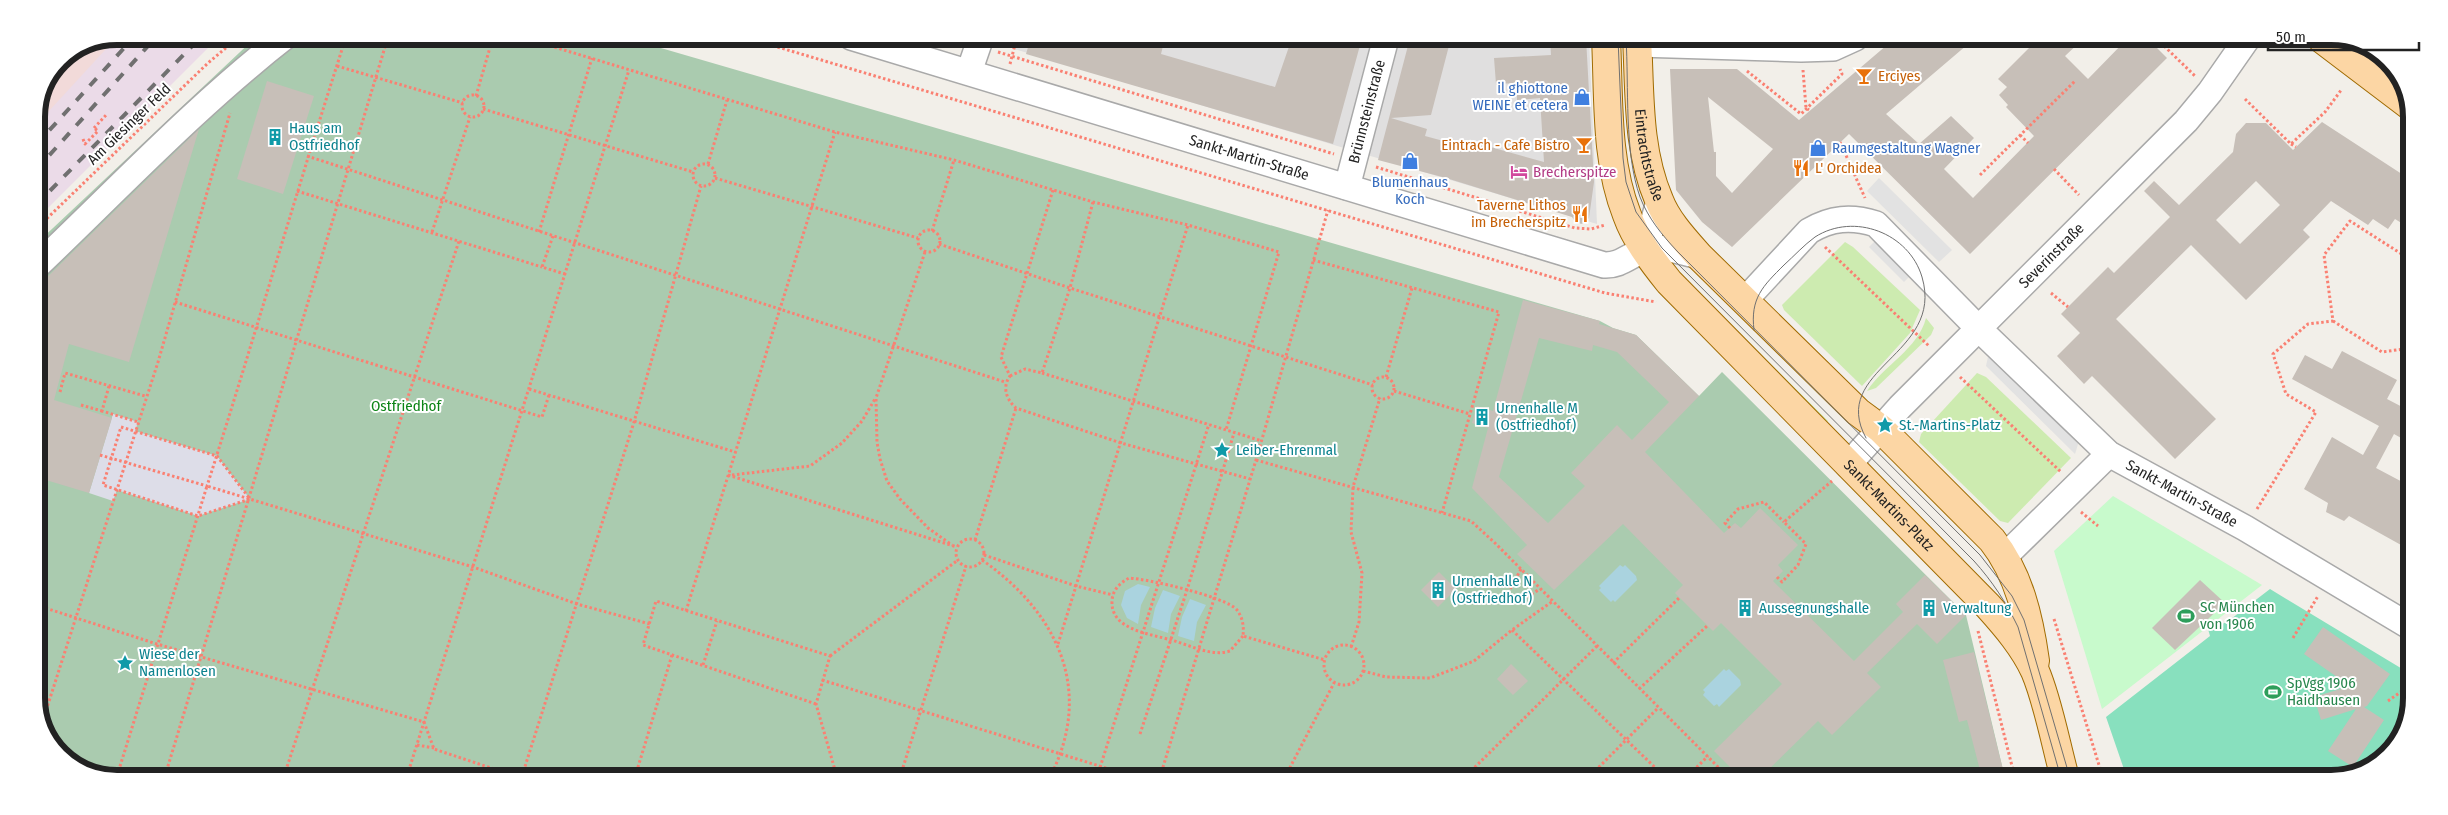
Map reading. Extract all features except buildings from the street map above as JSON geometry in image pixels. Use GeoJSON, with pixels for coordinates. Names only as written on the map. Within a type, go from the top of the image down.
{"type":"FeatureCollection","features":[{"type":"Feature","properties":{"kind":"main road"},"geometry":{"type":"LineString","coordinates":[[1606,45],[1615,173],[1627,216],[1645,250]]}},
{"type":"Feature","properties":{"kind":"main road","name":"Eintrachtstraße"},"geometry":{"type":"LineString","coordinates":[[1638,45],[1644,151],[1659,202],[1676,229],[1699,256]]}},
{"type":"Feature","properties":{"kind":"main road"},"geometry":{"type":"LineString","coordinates":[[2330,45],[2400,98]]}},
{"type":"Feature","properties":{"kind":"main road","name":"Sankt-Martins-Platz"},"geometry":{"type":"LineString","coordinates":[[1645,250],[1669,282],[1840,472],[1996,616],[2023,650],[2038,677]]}},
{"type":"Feature","properties":{"kind":"main road"},"geometry":{"type":"LineString","coordinates":[[1699,256],[1858,412],[1881,429],[1952,497],[2005,556],[2013,572],[2028,621],[2038,677],[2063,770]]}},
{"type":"Feature","properties":{"kind":"street"},"geometry":{"type":"LineString","coordinates":[[45,258],[190,119],[246,68],[275,45]]}},
{"type":"Feature","properties":{"kind":"street","name":"Sankt-Martin-Straße"},"geometry":{"type":"LineString","coordinates":[[878,45],[1604,265],[1611,265],[1645,250]]}},
{"type":"Feature","properties":{"kind":"street"},"geometry":{"type":"LineString","coordinates":[[969,72],[978,45]]}},
{"type":"Feature","properties":{"kind":"street","name":"Brünnsteinstraße"},"geometry":{"type":"LineString","coordinates":[[1347,187],[1384,45]]}},
{"type":"Feature","properties":{"kind":"street"},"geometry":{"type":"LineString","coordinates":[[1720,45],[1801,49],[1830,45]]}},
{"type":"Feature","properties":{"kind":"street","name":"Severinstraße"},"geometry":{"type":"LineString","coordinates":[[1840,472],[2186,121],[2210,92],[2244,45]]}},
{"type":"Feature","properties":{"kind":"street"},"geometry":{"type":"LineString","coordinates":[[1659,202],[1645,250],[1662,248],[1699,256]]}},
{"type":"Feature","properties":{"kind":"street"},"geometry":{"type":"LineString","coordinates":[[1745,300],[1809,231],[1820,225],[1842,219],[1862,220],[1876,224],[1979,329]]}},
{"type":"Feature","properties":{"kind":"street","name":"Sankt-Martin-Straße"},"geometry":{"type":"LineString","coordinates":[[1979,329],[2109,454],[2245,528],[2403,622]]}},
{"type":"Feature","properties":{"kind":"street"},"geometry":{"type":"LineString","coordinates":[[2005,556],[2109,454]]}},
{"type":"Feature","properties":{"kind":"path","name":"Am Giesinger Feld"},"geometry":{"type":"LineString","coordinates":[[45,220],[208,63],[229,45]]}},
{"type":"Feature","properties":{"kind":"path"},"geometry":{"type":"LineString","coordinates":[[119,770],[257,328],[307,156],[343,45]]}},
{"type":"Feature","properties":{"kind":"path"},"geometry":{"type":"LineString","coordinates":[[167,770],[200,656],[250,499],[336,202],[385,45]]}},
{"type":"Feature","properties":{"kind":"path"},"geometry":{"type":"LineString","coordinates":[[476,96],[491,45]]}},
{"type":"Feature","properties":{"kind":"path"},"geometry":{"type":"LineString","coordinates":[[548,45],[835,132],[954,160],[1093,202],[1188,225],[1279,252],[1226,430]]}},
{"type":"Feature","properties":{"kind":"path"},"geometry":{"type":"LineString","coordinates":[[771,45],[1605,293],[1662,303]]}},
{"type":"Feature","properties":{"kind":"path"},"geometry":{"type":"LineString","coordinates":[[992,45],[1575,228],[1591,230],[1605,225]]}},
{"type":"Feature","properties":{"kind":"path"},"geometry":{"type":"LineString","coordinates":[[1739,65],[1801,114],[1842,74],[1844,45]]}},
{"type":"Feature","properties":{"kind":"path"},"geometry":{"type":"LineString","coordinates":[[2162,45],[2195,76]]}},
{"type":"Feature","properties":{"kind":"path"},"geometry":{"type":"LineString","coordinates":[[1801,49],[1808,109]]}},
{"type":"Feature","properties":{"kind":"path"},"geometry":{"type":"LineString","coordinates":[[539,232],[592,58]]}},
{"type":"Feature","properties":{"kind":"path"},"geometry":{"type":"LineString","coordinates":[[337,66],[462,103]]}},
{"type":"Feature","properties":{"kind":"path"},"geometry":{"type":"LineString","coordinates":[[409,770],[630,70]]}},
{"type":"Feature","properties":{"kind":"path"},"geometry":{"type":"LineString","coordinates":[[1980,175],[2075,81]]}},
{"type":"Feature","properties":{"kind":"path"},"geometry":{"type":"LineString","coordinates":[[2291,144],[2325,112],[2342,89]]}},
{"type":"Feature","properties":{"kind":"path"},"geometry":{"type":"LineString","coordinates":[[469,96],[476,96],[482,100],[483,109],[476,117],[470,117],[463,110],[462,103],[469,96]]}},
{"type":"Feature","properties":{"kind":"path"},"geometry":{"type":"LineString","coordinates":[[2245,99],[2296,147]]}},
{"type":"Feature","properties":{"kind":"path"},"geometry":{"type":"LineString","coordinates":[[708,164],[727,100]]}},
{"type":"Feature","properties":{"kind":"path"},"geometry":{"type":"LineString","coordinates":[[483,109],[693,172]]}},
{"type":"Feature","properties":{"kind":"path"},"geometry":{"type":"LineString","coordinates":[[46,711],[74,617],[138,422],[231,111]]}},
{"type":"Feature","properties":{"kind":"path"},"geometry":{"type":"LineString","coordinates":[[82,139],[85,144],[98,131],[94,128],[107,114]]}},
{"type":"Feature","properties":{"kind":"path"},"geometry":{"type":"LineString","coordinates":[[432,232],[470,117]]}},
{"type":"Feature","properties":{"kind":"path"},"geometry":{"type":"LineString","coordinates":[[686,611],[835,132]]}},
{"type":"Feature","properties":{"kind":"path"},"geometry":{"type":"LineString","coordinates":[[2020,135],[2028,143]]}},
{"type":"Feature","properties":{"kind":"path"},"geometry":{"type":"LineString","coordinates":[[1840,142],[1876,224]]}},
{"type":"Feature","properties":{"kind":"path"},"geometry":{"type":"LineString","coordinates":[[307,156],[893,347],[953,363],[1006,382]]}},
{"type":"Feature","properties":{"kind":"path"},"geometry":{"type":"LineString","coordinates":[[932,231],[954,160]]}},
{"type":"Feature","properties":{"kind":"path"},"geometry":{"type":"LineString","coordinates":[[708,164],[713,168],[715,178],[708,186],[701,186],[695,182],[693,172],[697,166],[708,164]]}},
{"type":"Feature","properties":{"kind":"path"},"geometry":{"type":"LineString","coordinates":[[2054,170],[2079,195]]}},
{"type":"Feature","properties":{"kind":"path"},"geometry":{"type":"LineString","coordinates":[[715,178],[918,238]]}},
{"type":"Feature","properties":{"kind":"path"},"geometry":{"type":"LineString","coordinates":[[524,770],[634,422],[674,275],[701,186]]}},
{"type":"Feature","properties":{"kind":"path"},"geometry":{"type":"LineString","coordinates":[[1010,376],[1001,356],[1053,190]]}},
{"type":"Feature","properties":{"kind":"path"},"geometry":{"type":"LineString","coordinates":[[297,191],[565,274]]}},
{"type":"Feature","properties":{"kind":"path"},"geometry":{"type":"LineString","coordinates":[[1042,373],[1070,288],[1093,202]]}},
{"type":"Feature","properties":{"kind":"path"},"geometry":{"type":"LineString","coordinates":[[1162,770],[1215,600],[1328,211]]}},
{"type":"Feature","properties":{"kind":"path"},"geometry":{"type":"LineString","coordinates":[[2333,321],[2324,255],[2350,221],[2403,255]]}},
{"type":"Feature","properties":{"kind":"path"},"geometry":{"type":"LineString","coordinates":[[1058,644],[1188,225]]}},
{"type":"Feature","properties":{"kind":"path"},"geometry":{"type":"LineString","coordinates":[[932,231],[938,234],[939,244],[935,250],[925,252],[920,248],[918,238],[922,232],[932,231]]}},
{"type":"Feature","properties":{"kind":"path"},"geometry":{"type":"LineString","coordinates":[[542,267],[552,236]]}},
{"type":"Feature","properties":{"kind":"path"},"geometry":{"type":"LineString","coordinates":[[286,770],[459,241]]}},
{"type":"Feature","properties":{"kind":"path"},"geometry":{"type":"LineString","coordinates":[[939,244],[1250,347],[1373,385]]}},
{"type":"Feature","properties":{"kind":"path"},"geometry":{"type":"LineString","coordinates":[[728,475],[810,466],[842,443],[862,420],[876,398],[925,252]]}},
{"type":"Feature","properties":{"kind":"path"},"geometry":{"type":"LineString","coordinates":[[1314,260],[1499,312],[1442,513]]}},
{"type":"Feature","properties":{"kind":"path"},"geometry":{"type":"LineString","coordinates":[[1386,377],[1412,288]]}},
{"type":"Feature","properties":{"kind":"path"},"geometry":{"type":"LineString","coordinates":[[2051,292],[2068,307]]}},
{"type":"Feature","properties":{"kind":"path"},"geometry":{"type":"LineString","coordinates":[[175,302],[542,417],[549,395]]}},
{"type":"Feature","properties":{"kind":"path"},"geometry":{"type":"LineString","coordinates":[[2245,528],[2316,412],[2286,394],[2273,354],[2308,324],[2333,321],[2382,352],[2403,349]]}},
{"type":"Feature","properties":{"kind":"path"},"geometry":{"type":"LineString","coordinates":[[1250,479],[1121,443],[1016,408],[1004,390],[1006,382],[1010,376],[1025,369],[1262,441]]}},
{"type":"Feature","properties":{"kind":"path"},"geometry":{"type":"LineString","coordinates":[[60,392],[65,373],[145,396]]}},
{"type":"Feature","properties":{"kind":"path"},"geometry":{"type":"LineString","coordinates":[[1380,377],[1386,377],[1392,381],[1394,391],[1387,398],[1380,398],[1374,394],[1373,385],[1380,377]]}},
{"type":"Feature","properties":{"kind":"path"},"geometry":{"type":"LineString","coordinates":[[102,411],[109,386]]}},
{"type":"Feature","properties":{"kind":"path"},"geometry":{"type":"LineString","coordinates":[[529,389],[735,452]]}},
{"type":"Feature","properties":{"kind":"path"},"geometry":{"type":"LineString","coordinates":[[1394,391],[1470,414]]}},
{"type":"Feature","properties":{"kind":"path"},"geometry":{"type":"LineString","coordinates":[[876,398],[877,442],[887,481],[913,514],[952,546]]}},
{"type":"Feature","properties":{"kind":"path"},"geometry":{"type":"LineString","coordinates":[[1351,647],[1359,622],[1362,573],[1351,532],[1353,487],[1380,398]]}},
{"type":"Feature","properties":{"kind":"path"},"geometry":{"type":"LineString","coordinates":[[81,405],[138,422]]}},
{"type":"Feature","properties":{"kind":"path"},"geometry":{"type":"LineString","coordinates":[[975,540],[1016,408]]}},
{"type":"Feature","properties":{"kind":"path"},"geometry":{"type":"LineString","coordinates":[[1100,770],[1210,424]]}},
{"type":"Feature","properties":{"kind":"path"},"geometry":{"type":"LineString","coordinates":[[121,427],[217,456],[250,499],[198,516],[103,485],[121,427]]}},
{"type":"Feature","properties":{"kind":"path"},"geometry":{"type":"LineString","coordinates":[[1140,734],[1172,640],[1234,433]]}},
{"type":"Feature","properties":{"kind":"path"},"geometry":{"type":"LineString","coordinates":[[100,455],[363,532],[473,567],[577,604],[650,624]]}},
{"type":"Feature","properties":{"kind":"path"},"geometry":{"type":"LineString","coordinates":[[1256,460],[1471,522],[1521,569],[1721,770]]}},
{"type":"Feature","properties":{"kind":"path"},"geometry":{"type":"LineString","coordinates":[[1784,522],[1840,472]]}},
{"type":"Feature","properties":{"kind":"path"},"geometry":{"type":"LineString","coordinates":[[728,475],[958,547]]}},
{"type":"Feature","properties":{"kind":"path"},"geometry":{"type":"LineString","coordinates":[[1730,528],[1725,523],[1738,509],[1764,502],[1806,544],[1798,565],[1782,582],[1777,577]]}},
{"type":"Feature","properties":{"kind":"path"},"geometry":{"type":"LineString","coordinates":[[966,540],[975,540],[982,546],[984,555],[982,560],[975,566],[966,566],[958,560],[958,547],[966,540]]}},
{"type":"Feature","properties":{"kind":"path"},"geometry":{"type":"LineString","coordinates":[[984,555],[1076,586],[1112,595]]}},
{"type":"Feature","properties":{"kind":"path"},"geometry":{"type":"LineString","coordinates":[[835,770],[816,704],[830,656],[958,560]]}},
{"type":"Feature","properties":{"kind":"path"},"geometry":{"type":"LineString","coordinates":[[982,560],[1020,591],[1036,609],[1058,644],[1067,682],[1068,707],[1067,729],[1053,770]]}},
{"type":"Feature","properties":{"kind":"path"},"geometry":{"type":"LineString","coordinates":[[902,770],[966,566]]}},
{"type":"Feature","properties":{"kind":"path"},"geometry":{"type":"LineString","coordinates":[[1521,569],[1510,586],[1508,593],[1510,598],[1515,600],[1521,599],[1540,589]]}},
{"type":"Feature","properties":{"kind":"path"},"geometry":{"type":"LineString","coordinates":[[1129,578],[1159,583],[1230,604],[1237,609],[1244,624],[1243,636],[1230,651],[1223,654],[1214,654],[1143,632],[1118,621],[1114,613],[1112,595],[1122,583],[1129,578]]}},
{"type":"Feature","properties":{"kind":"path"},"geometry":{"type":"LineString","coordinates":[[1613,663],[1679,598]]}},
{"type":"Feature","properties":{"kind":"path"},"geometry":{"type":"LineString","coordinates":[[1363,671],[1386,677],[1430,678],[1474,661],[1552,601]]}},
{"type":"Feature","properties":{"kind":"path"},"geometry":{"type":"LineString","coordinates":[[816,704],[643,645],[656,602],[830,656]]}},
{"type":"Feature","properties":{"kind":"path"},"geometry":{"type":"LineString","coordinates":[[45,608],[157,644],[424,722]]}},
{"type":"Feature","properties":{"kind":"path"},"geometry":{"type":"LineString","coordinates":[[2293,638],[2310,609]]}},
{"type":"Feature","properties":{"kind":"path"},"geometry":{"type":"LineString","coordinates":[[2051,612],[2101,770]]}},
{"type":"Feature","properties":{"kind":"path"},"geometry":{"type":"LineString","coordinates":[[703,665],[717,621]]}},
{"type":"Feature","properties":{"kind":"path"},"geometry":{"type":"LineString","coordinates":[[1975,623],[2013,770]]}},
{"type":"Feature","properties":{"kind":"path"},"geometry":{"type":"LineString","coordinates":[[1639,689],[1707,626]]}},
{"type":"Feature","properties":{"kind":"path"},"geometry":{"type":"LineString","coordinates":[[1512,630],[1658,770]]}},
{"type":"Feature","properties":{"kind":"path"},"geometry":{"type":"LineString","coordinates":[[1243,636],[1325,660]]}},
{"type":"Feature","properties":{"kind":"path"},"geometry":{"type":"LineString","coordinates":[[1342,646],[1351,647],[1361,657],[1363,671],[1351,684],[1334,683],[1327,676],[1325,660],[1333,649],[1342,646]]}},
{"type":"Feature","properties":{"kind":"path"},"geometry":{"type":"LineString","coordinates":[[1472,770],[1597,646]]}},
{"type":"Feature","properties":{"kind":"path"},"geometry":{"type":"LineString","coordinates":[[637,770],[672,655]]}},
{"type":"Feature","properties":{"kind":"path"},"geometry":{"type":"LineString","coordinates":[[822,680],[1113,770]]}},
{"type":"Feature","properties":{"kind":"path"},"geometry":{"type":"LineString","coordinates":[[1289,770],[1334,683]]}},
{"type":"Feature","properties":{"kind":"path"},"geometry":{"type":"LineString","coordinates":[[2388,701],[2403,690]]}},
{"type":"Feature","properties":{"kind":"path"},"geometry":{"type":"LineString","coordinates":[[1596,770],[1658,708]]}},
{"type":"Feature","properties":{"kind":"path"},"geometry":{"type":"LineString","coordinates":[[424,722],[434,749]]}},
{"type":"Feature","properties":{"kind":"path"},"geometry":{"type":"LineString","coordinates":[[417,745],[497,770]]}},
{"type":"Feature","properties":{"kind":"path"},"geometry":{"type":"LineString","coordinates":[[1694,770],[1708,756]]}},
{"type":"Feature","properties":{"kind":"shaded area"},"geometry":{"type":"Polygon","coordinates":[[[211,45],[45,211],[45,115],[109,46],[211,45]]]}},
{"type":"Feature","properties":{"kind":"shaded area"},"geometry":{"type":"Polygon","coordinates":[[[1005,45],[1589,45],[1597,224],[1005,45]]]}},
{"type":"Feature","properties":{"kind":"shaded area"},"geometry":{"type":"Polygon","coordinates":[[[103,46],[109,46],[45,116],[46,103],[51,90],[57,77],[66,66],[77,57],[103,46]]]}},
{"type":"Feature","properties":{"kind":"shaded area"},"geometry":{"type":"Polygon","coordinates":[[[1879,178],[1952,250],[1939,262],[1867,191],[1879,178]]]}},
{"type":"Feature","properties":{"kind":"shaded area"},"geometry":{"type":"Polygon","coordinates":[[[1879,237],[1914,272],[1904,282],[1869,247],[1879,237]]]}},
{"type":"Feature","properties":{"kind":"shaded area"},"geometry":{"type":"Polygon","coordinates":[[[1989,352],[2079,441],[2075,454],[1986,366],[1989,352]]]}},
{"type":"Feature","properties":{"kind":"shaded area"},"geometry":{"type":"Polygon","coordinates":[[[113,414],[138,422],[135,431],[217,456],[250,499],[198,516],[117,490],[113,501],[89,493],[113,414]]]}},
{"type":"Feature","properties":{"kind":"green space","name":"Ostfriedhof"},"geometry":{"type":"Polygon","coordinates":[[[247,45],[651,45],[1600,321],[1613,328],[1636,335],[1699,396],[1722,372],[1966,615],[2003,770],[118,770],[99,768],[85,763],[66,749],[52,730],[46,712],[45,236],[247,45]]]}},
{"type":"Feature","properties":{"kind":"green space"},"geometry":{"type":"Polygon","coordinates":[[[1845,242],[1853,247],[1920,310],[1910,333],[1862,386],[1784,310],[1782,305],[1845,242]]]}},
{"type":"Feature","properties":{"kind":"green space"},"geometry":{"type":"Polygon","coordinates":[[[1681,275],[1828,421],[1824,425],[1679,277],[1681,275]]]}},
{"type":"Feature","properties":{"kind":"green space"},"geometry":{"type":"Polygon","coordinates":[[[1926,318],[1934,328],[1931,335],[1876,388],[1867,391],[1916,339],[1926,318]]]}},
{"type":"Feature","properties":{"kind":"green space"},"geometry":{"type":"Polygon","coordinates":[[[1977,373],[1986,377],[2071,458],[2008,523],[2000,521],[1919,442],[1921,434],[1977,373]]]}},
{"type":"Feature","properties":{"kind":"green space"},"geometry":{"type":"Polygon","coordinates":[[[2113,496],[2262,585],[2102,709],[2054,551],[2113,496]]]}},
{"type":"Feature","properties":{"kind":"green space","name":"SpVgg 1906 Haidhausen"},"geometry":{"type":"Polygon","coordinates":[[[2270,589],[2403,669],[2401,716],[2390,739],[2382,749],[2367,760],[2354,766],[2340,769],[2124,770],[2106,717],[2210,636],[2208,629],[2227,622],[2270,589]]]}},
{"type":"Feature","properties":{"kind":"water"},"geometry":{"type":"Polygon","coordinates":[[[1620,565],[1623,567],[1625,565],[1636,576],[1637,580],[1615,602],[1613,600],[1611,602],[1599,590],[1601,588],[1599,586],[1620,565]]]}},
{"type":"Feature","properties":{"kind":"water"},"geometry":{"type":"Polygon","coordinates":[[[1138,584],[1150,587],[1141,605],[1138,624],[1127,618],[1121,605],[1125,591],[1138,584]]]}},
{"type":"Feature","properties":{"kind":"water"},"geometry":{"type":"Polygon","coordinates":[[[1163,590],[1180,596],[1171,614],[1168,633],[1151,627],[1155,608],[1163,590]]]}},
{"type":"Feature","properties":{"kind":"water"},"geometry":{"type":"Polygon","coordinates":[[[1190,599],[1206,605],[1197,622],[1194,641],[1178,636],[1182,617],[1190,599]]]}},
{"type":"Feature","properties":{"kind":"water"},"geometry":{"type":"Polygon","coordinates":[[[1724,669],[1726,671],[1729,669],[1740,680],[1741,685],[1719,707],[1717,704],[1714,706],[1703,695],[1705,692],[1703,690],[1724,669]]]}},
{"type":"Feature","properties":{"kind":"tram line"},"geometry":{"type":"LineString","coordinates":[[1618,45],[1623,158],[1626,182],[1636,212],[1662,248],[1987,576],[2004,600],[2018,627],[2059,770]]}},
{"type":"Feature","properties":{"kind":"tram line"},"geometry":{"type":"LineString","coordinates":[[1626,45],[1631,160],[1640,197],[1651,219],[1677,251],[1980,555],[2012,596],[2024,620],[2068,770]]}},
{"type":"Feature","properties":{"kind":"tram line"},"geometry":{"type":"LineString","coordinates":[[1754,330],[1754,309],[1764,286],[1815,237],[1830,230],[1846,227],[1863,227],[1893,238],[1905,249],[1915,262],[1922,277],[1925,303],[1918,325],[1904,344],[1873,377],[1862,395],[1858,414],[1866,438]]}},
{"type":"Feature","properties":{"kind":"railway"},"geometry":{"type":"LineString","coordinates":[[45,135],[127,45]]}},
{"type":"Feature","properties":{"kind":"railway"},"geometry":{"type":"LineString","coordinates":[[45,160],[149,45]]}},
{"type":"Feature","properties":{"kind":"railway"},"geometry":{"type":"LineString","coordinates":[[45,196],[193,45]]}},
{"type":"Feature","properties":{"kind":"place","name":"Erciyes"},"geometry":{"type":"Point","coordinates":[1864,76]}},
{"type":"Feature","properties":{"kind":"place","name":"il ghiottone WEINE et cetera"},"geometry":{"type":"Point","coordinates":[1582,97]}},
{"type":"Feature","properties":{"kind":"place","name":"Haus am Ostfriedhof"},"geometry":{"type":"Point","coordinates":[275,137]}},
{"type":"Feature","properties":{"kind":"place","name":"Eintrach - Cafe Bistro"},"geometry":{"type":"Point","coordinates":[1584,145]}},
{"type":"Feature","properties":{"kind":"place","name":"Raumgestaltung Wagner"},"geometry":{"type":"Point","coordinates":[1818,148]}},
{"type":"Feature","properties":{"kind":"place","name":"Blumenhaus Koch"},"geometry":{"type":"Point","coordinates":[1410,161]}},
{"type":"Feature","properties":{"kind":"place","name":"L' Orchidea"},"geometry":{"type":"Point","coordinates":[1801,168]}},
{"type":"Feature","properties":{"kind":"place","name":"Brecherspitze"},"geometry":{"type":"Point","coordinates":[1519,172]}},
{"type":"Feature","properties":{"kind":"place","name":"Taverne Lithos im Brecherspitz"},"geometry":{"type":"Point","coordinates":[1580,214]}},
{"type":"Feature","properties":{"kind":"place","name":"Urnenhalle M (Ostfriedhof)"},"geometry":{"type":"Point","coordinates":[1482,417]}},
{"type":"Feature","properties":{"kind":"place","name":"St.-Martins-Platz"},"geometry":{"type":"Point","coordinates":[1885,425]}},
{"type":"Feature","properties":{"kind":"place","name":"Leiber-Ehrenmal"},"geometry":{"type":"Point","coordinates":[1222,450]}},
{"type":"Feature","properties":{"kind":"place","name":"Urnenhalle N (Ostfriedhof)"},"geometry":{"type":"Point","coordinates":[1438,590]}},
{"type":"Feature","properties":{"kind":"place","name":"Aussegnungshalle"},"geometry":{"type":"Point","coordinates":[1745,608]}},
{"type":"Feature","properties":{"kind":"place","name":"Verwaltung"},"geometry":{"type":"Point","coordinates":[1929,608]}},
{"type":"Feature","properties":{"kind":"place","name":"SC München von 1906"},"geometry":{"type":"Point","coordinates":[2186,616]}},
{"type":"Feature","properties":{"kind":"place","name":"Wiese der Namenlosen"},"geometry":{"type":"Point","coordinates":[125,663]}},
{"type":"Feature","properties":{"kind":"place","name":"SpVgg 1906 Haidhausen"},"geometry":{"type":"Point","coordinates":[2273,692]}}]}
